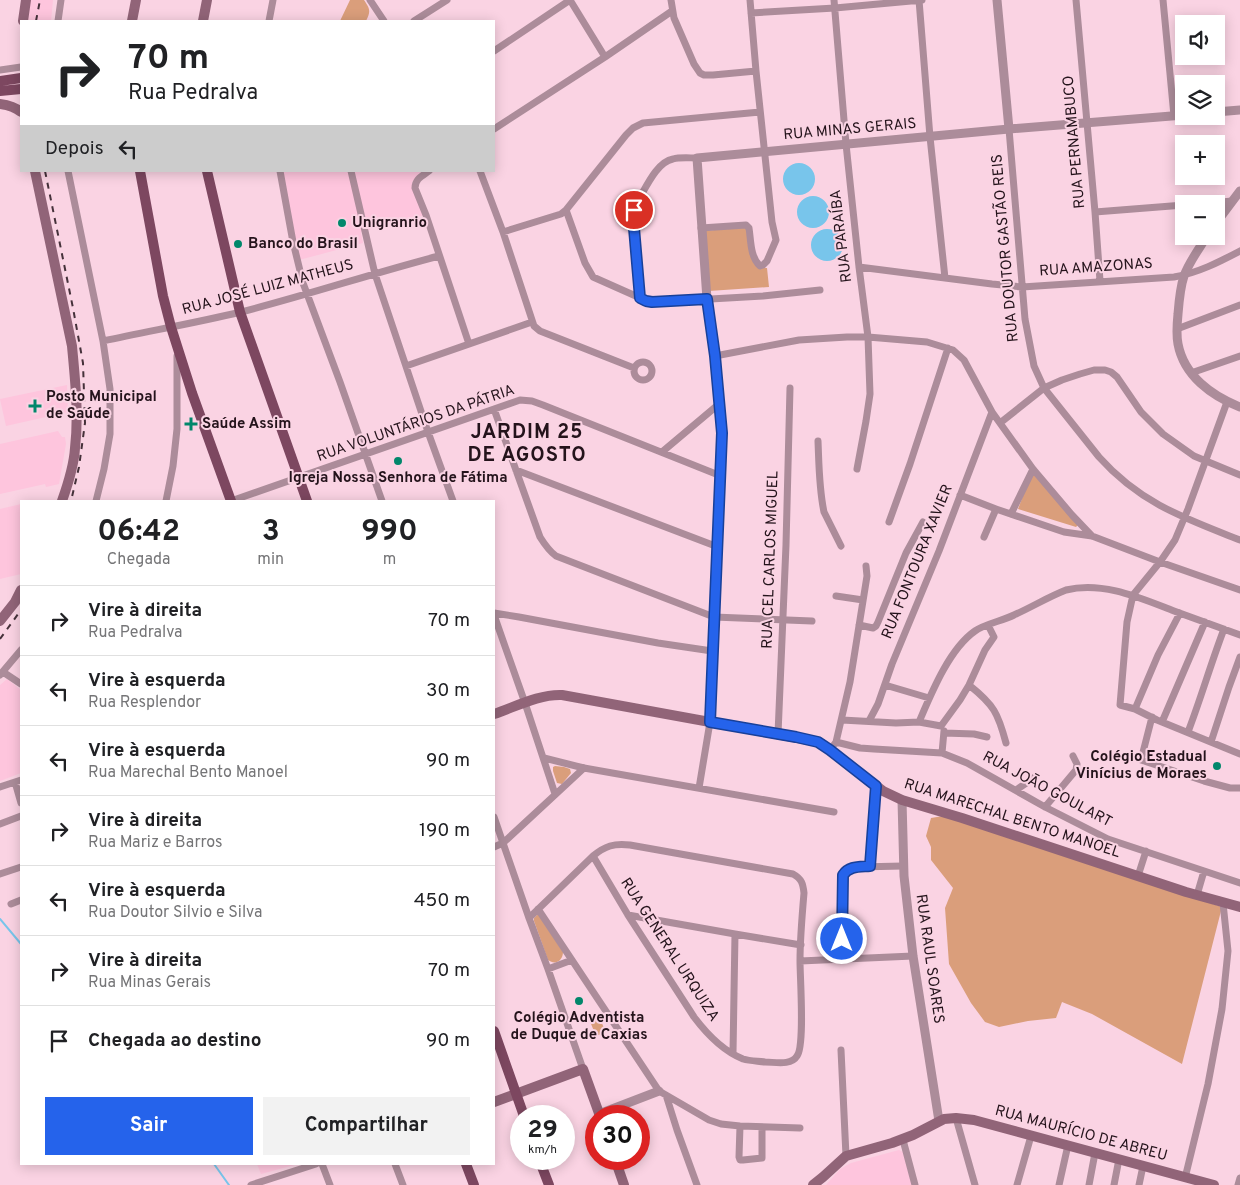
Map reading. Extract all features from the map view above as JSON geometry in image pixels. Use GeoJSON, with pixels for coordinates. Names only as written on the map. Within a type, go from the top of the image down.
{"type":"FeatureCollection","features":[{"type":"Feature","properties":{"kind":"main road"},"geometry":{"type":"LineString","coordinates":[[23,20],[26,0]]}},
{"type":"Feature","properties":{"kind":"main road"},"geometry":{"type":"LineString","coordinates":[[132,20],[136,0]]}},
{"type":"Feature","properties":{"kind":"main road"},"geometry":{"type":"LineString","coordinates":[[203,20],[207,0]]}},
{"type":"Feature","properties":{"kind":"main road"},"geometry":{"type":"LineString","coordinates":[[0,81],[20,78]]}},
{"type":"Feature","properties":{"kind":"main road"},"geometry":{"type":"LineString","coordinates":[[0,91],[20,89]]}},
{"type":"Feature","properties":{"kind":"main road"},"geometry":{"type":"LineString","coordinates":[[0,104],[9,105],[20,111]]}},
{"type":"Feature","properties":{"kind":"main road"},"geometry":{"type":"LineString","coordinates":[[35,172],[72,346],[75,372],[76,448],[62,500]]}},
{"type":"Feature","properties":{"kind":"main road"},"geometry":{"type":"LineString","coordinates":[[140,172],[164,296],[177,351],[231,500]]}},
{"type":"Feature","properties":{"kind":"main road"},"geometry":{"type":"LineString","coordinates":[[207,172],[240,312],[307,500]]}},
{"type":"Feature","properties":{"kind":"main road"},"geometry":{"type":"LineString","coordinates":[[0,621],[20,592]]}},
{"type":"Feature","properties":{"kind":"main road","name":"RUA MARECHAL BENTO MANOEL"},"geometry":{"type":"LineString","coordinates":[[495,714],[548,696],[562,695],[818,742],[833,746],[876,786],[902,800],[1197,895],[1240,906]]}},
{"type":"Feature","properties":{"kind":"main road"},"geometry":{"type":"LineString","coordinates":[[495,1034],[520,1105]]}},
{"type":"Feature","properties":{"kind":"main road"},"geometry":{"type":"LineString","coordinates":[[495,1102],[583,1069],[596,1105]]}},
{"type":"Feature","properties":{"kind":"main road","name":"RUA MAURÍCIO DE ABREU"},"geometry":{"type":"LineString","coordinates":[[939,1121],[948,1118],[974,1120],[1120,1159],[1198,1183],[1214,1185]]}},
{"type":"Feature","properties":{"kind":"main road"},"geometry":{"type":"LineString","coordinates":[[813,1185],[846,1156],[902,1140],[920,1133],[939,1121]]}},
{"type":"Feature","properties":{"kind":"main road"},"geometry":{"type":"LineString","coordinates":[[466,1165],[474,1185]]}},
{"type":"Feature","properties":{"kind":"main road"},"geometry":{"type":"LineString","coordinates":[[543,1170],[549,1185]]}},
{"type":"Feature","properties":{"kind":"main road"},"geometry":{"type":"LineString","coordinates":[[619,1170],[624,1185]]}},
{"type":"Feature","properties":{"kind":"street"},"geometry":{"type":"LineString","coordinates":[[58,20],[61,0]]}},
{"type":"Feature","properties":{"kind":"street"},"geometry":{"type":"LineString","coordinates":[[269,20],[273,0]]}},
{"type":"Feature","properties":{"kind":"street"},"geometry":{"type":"LineString","coordinates":[[370,0],[383,20]]}},
{"type":"Feature","properties":{"kind":"street"},"geometry":{"type":"LineString","coordinates":[[416,20],[447,0]]}},
{"type":"Feature","properties":{"kind":"street"},"geometry":{"type":"LineString","coordinates":[[495,50],[570,0],[604,57]]}},
{"type":"Feature","properties":{"kind":"street"},"geometry":{"type":"LineString","coordinates":[[670,0],[672,11],[694,64],[700,72],[704,75],[756,72]]}},
{"type":"Feature","properties":{"kind":"street"},"geometry":{"type":"LineString","coordinates":[[702,228],[746,225],[749,228],[754,259],[760,266],[763,266],[765,263],[776,240],[772,222],[760,112],[750,0]]}},
{"type":"Feature","properties":{"kind":"street"},"geometry":{"type":"LineString","coordinates":[[751,13],[834,4],[920,0],[930,137],[945,278]]}},
{"type":"Feature","properties":{"kind":"street","name":"RUA DOUTOR GASTÃO REIS"},"geometry":{"type":"LineString","coordinates":[[997,0],[1025,319],[1031,357],[1037,374],[1044,388],[1099,457],[1142,496],[1184,518],[1240,540]]}},
{"type":"Feature","properties":{"kind":"street","name":"RUA PERNAMBUCO"},"geometry":{"type":"LineString","coordinates":[[1076,0],[1100,281]]}},
{"type":"Feature","properties":{"kind":"street"},"geometry":{"type":"LineString","coordinates":[[1163,0],[1174,116]]}},
{"type":"Feature","properties":{"kind":"street","name":"RUA PARAÍBA"},"geometry":{"type":"LineString","coordinates":[[834,4],[846,144],[868,337],[870,394],[857,469]]}},
{"type":"Feature","properties":{"kind":"street"},"geometry":{"type":"LineString","coordinates":[[495,128],[672,11]]}},
{"type":"Feature","properties":{"kind":"street"},"geometry":{"type":"LineString","coordinates":[[0,70],[20,67]]}},
{"type":"Feature","properties":{"kind":"street"},"geometry":{"type":"LineString","coordinates":[[1225,111],[1240,110]]}},
{"type":"Feature","properties":{"kind":"street"},"geometry":{"type":"LineString","coordinates":[[503,232],[556,217],[566,210],[626,135],[638,126],[649,122],[760,112]]}},
{"type":"Feature","properties":{"kind":"street","name":"RUA MINAS GERAIS"},"geometry":{"type":"LineString","coordinates":[[640,298],[634,210],[658,168],[673,158],[697,158],[1174,116]]}},
{"type":"Feature","properties":{"kind":"street"},"geometry":{"type":"LineString","coordinates":[[697,158],[707,299],[715,356],[722,433],[710,722],[699,788]]}},
{"type":"Feature","properties":{"kind":"street"},"geometry":{"type":"LineString","coordinates":[[68,172],[103,341],[110,389],[110,434],[96,500]]}},
{"type":"Feature","properties":{"kind":"street"},"geometry":{"type":"LineString","coordinates":[[280,172],[298,263],[307,294],[382,500]]}},
{"type":"Feature","properties":{"kind":"street"},"geometry":{"type":"LineString","coordinates":[[351,172],[375,274],[453,500]]}},
{"type":"Feature","properties":{"kind":"street"},"geometry":{"type":"LineString","coordinates":[[428,172],[417,180],[415,188],[469,344]]}},
{"type":"Feature","properties":{"kind":"street"},"geometry":{"type":"LineString","coordinates":[[480,172],[503,232],[535,328],[634,368]]}},
{"type":"Feature","properties":{"kind":"street"},"geometry":{"type":"LineString","coordinates":[[1225,211],[1240,191]]}},
{"type":"Feature","properties":{"kind":"street"},"geometry":{"type":"LineString","coordinates":[[1225,202],[1232,201]]}},
{"type":"Feature","properties":{"kind":"street"},"geometry":{"type":"LineString","coordinates":[[1095,212],[1175,206]]}},
{"type":"Feature","properties":{"kind":"street"},"geometry":{"type":"LineString","coordinates":[[566,210],[585,263],[593,277],[646,301],[763,296],[820,290]]}},
{"type":"Feature","properties":{"kind":"street"},"geometry":{"type":"LineString","coordinates":[[1202,245],[1184,275],[1177,329],[1178,345],[1191,373],[1209,390],[1227,402],[1240,407]]}},
{"type":"Feature","properties":{"kind":"street","name":"RUA AMAZONAS"},"geometry":{"type":"LineString","coordinates":[[859,267],[1022,287],[1184,275],[1214,264],[1240,251]]}},
{"type":"Feature","properties":{"kind":"street","name":"RUA JOSÉ LUIZ MATHEUS"},"geometry":{"type":"LineString","coordinates":[[103,341],[240,312],[439,256]]}},
{"type":"Feature","properties":{"kind":"street"},"geometry":{"type":"LineString","coordinates":[[1177,329],[1240,305]]}},
{"type":"Feature","properties":{"kind":"street"},"geometry":{"type":"LineString","coordinates":[[406,366],[532,322]]}},
{"type":"Feature","properties":{"kind":"street"},"geometry":{"type":"LineString","coordinates":[[715,356],[811,339],[868,337],[927,342],[948,348],[964,360],[992,412],[1033,469],[1092,536]]}},
{"type":"Feature","properties":{"kind":"street"},"geometry":{"type":"LineString","coordinates":[[889,522],[948,348]]}},
{"type":"Feature","properties":{"kind":"street"},"geometry":{"type":"LineString","coordinates":[[166,500],[173,466],[177,429],[177,351]]}},
{"type":"Feature","properties":{"kind":"street"},"geometry":{"type":"LineString","coordinates":[[1191,373],[1240,356]]}},
{"type":"Feature","properties":{"kind":"street"},"geometry":{"type":"LineString","coordinates":[[1000,423],[1044,388],[1062,380],[1100,369],[1112,372],[1152,424],[1184,450],[1240,475]]}},
{"type":"Feature","properties":{"kind":"street","name":"RUA CEL CARLOS MIGUEL"},"geometry":{"type":"LineString","coordinates":[[778,734],[790,388]]}},
{"type":"Feature","properties":{"kind":"street","name":"RUA VOLUNTÁRIOS DA PÁTRIA"},"geometry":{"type":"LineString","coordinates":[[234,500],[520,400],[532,402],[721,476]]}},
{"type":"Feature","properties":{"kind":"street"},"geometry":{"type":"LineString","coordinates":[[1227,402],[1175,540],[1160,562],[1133,594],[1127,622],[1120,705],[1135,709],[1211,742],[1239,751]]}},
{"type":"Feature","properties":{"kind":"street"},"geometry":{"type":"LineString","coordinates":[[662,452],[719,404]]}},
{"type":"Feature","properties":{"kind":"street"},"geometry":{"type":"LineString","coordinates":[[494,409],[540,537],[556,556],[706,615],[714,617],[812,621]]}},
{"type":"Feature","properties":{"kind":"street","name":"RUA FONTOURA XAVIER"},"geometry":{"type":"LineString","coordinates":[[869,721],[878,704],[992,412]]}},
{"type":"Feature","properties":{"kind":"street"},"geometry":{"type":"LineString","coordinates":[[818,441],[820,492],[824,512],[842,546]]}},
{"type":"Feature","properties":{"kind":"street"},"geometry":{"type":"LineString","coordinates":[[1011,514],[1033,469]]}},
{"type":"Feature","properties":{"kind":"street"},"geometry":{"type":"LineString","coordinates":[[516,470],[718,547]]}},
{"type":"Feature","properties":{"kind":"street"},"geometry":{"type":"LineString","coordinates":[[960,495],[1064,532],[1092,536],[1240,590]]}},
{"type":"Feature","properties":{"kind":"street"},"geometry":{"type":"LineString","coordinates":[[984,537],[996,509]]}},
{"type":"Feature","properties":{"kind":"street"},"geometry":{"type":"LineString","coordinates":[[859,625],[871,628],[876,626],[906,553],[923,522]]}},
{"type":"Feature","properties":{"kind":"street"},"geometry":{"type":"LineString","coordinates":[[833,746],[842,720],[852,674],[867,576],[866,566]]}},
{"type":"Feature","properties":{"kind":"street"},"geometry":{"type":"LineString","coordinates":[[919,722],[945,668],[961,644],[976,630],[1012,617],[1056,594],[1076,588],[1092,587],[1133,594],[1240,635]]}},
{"type":"Feature","properties":{"kind":"street"},"geometry":{"type":"LineString","coordinates":[[836,596],[863,600]]}},
{"type":"Feature","properties":{"kind":"street"},"geometry":{"type":"LineString","coordinates":[[1135,709],[1158,655],[1180,613]]}},
{"type":"Feature","properties":{"kind":"street"},"geometry":{"type":"LineString","coordinates":[[495,614],[712,651]]}},
{"type":"Feature","properties":{"kind":"street"},"geometry":{"type":"LineString","coordinates":[[495,617],[555,794]]}},
{"type":"Feature","properties":{"kind":"street"},"geometry":{"type":"LineString","coordinates":[[1162,722],[1205,622]]}},
{"type":"Feature","properties":{"kind":"street"},"geometry":{"type":"LineString","coordinates":[[941,726],[969,685],[985,650],[994,636],[988,625]]}},
{"type":"Feature","properties":{"kind":"street"},"geometry":{"type":"LineString","coordinates":[[1188,732],[1224,629]]}},
{"type":"Feature","properties":{"kind":"street"},"geometry":{"type":"LineString","coordinates":[[20,651],[2,673],[20,683]]}},
{"type":"Feature","properties":{"kind":"street"},"geometry":{"type":"LineString","coordinates":[[1211,742],[1228,686],[1240,657]]}},
{"type":"Feature","properties":{"kind":"street"},"geometry":{"type":"LineString","coordinates":[[885,685],[929,698]]}},
{"type":"Feature","properties":{"kind":"street"},"geometry":{"type":"LineString","coordinates":[[969,685],[992,706],[997,714],[1006,743]]}},
{"type":"Feature","properties":{"kind":"street"},"geometry":{"type":"LineString","coordinates":[[1152,717],[1141,760],[1204,781],[1230,788],[1240,788]]}},
{"type":"Feature","properties":{"kind":"street"},"geometry":{"type":"LineString","coordinates":[[842,720],[896,723],[919,722],[941,726],[944,730],[942,753]]}},
{"type":"Feature","properties":{"kind":"street"},"geometry":{"type":"LineString","coordinates":[[944,733],[974,734],[987,737]]}},
{"type":"Feature","properties":{"kind":"street","name":"RUA JOĀO GOULART"},"geometry":{"type":"LineString","coordinates":[[833,746],[942,753],[967,763],[1045,807],[1108,839],[1146,850],[1240,883]]}},
{"type":"Feature","properties":{"kind":"street"},"geometry":{"type":"LineString","coordinates":[[1045,807],[1076,770],[1076,760],[1073,756]]}},
{"type":"Feature","properties":{"kind":"street"},"geometry":{"type":"LineString","coordinates":[[544,758],[584,768],[834,812]]}},
{"type":"Feature","properties":{"kind":"street"},"geometry":{"type":"LineString","coordinates":[[495,847],[503,843],[584,768]]}},
{"type":"Feature","properties":{"kind":"street"},"geometry":{"type":"LineString","coordinates":[[1016,790],[1035,777]]}},
{"type":"Feature","properties":{"kind":"street"},"geometry":{"type":"LineString","coordinates":[[0,787],[18,781],[20,796]]}},
{"type":"Feature","properties":{"kind":"street"},"geometry":{"type":"LineString","coordinates":[[870,866],[876,786]]}},
{"type":"Feature","properties":{"kind":"street","name":"RUA RAUL SOARES"},"geometry":{"type":"LineString","coordinates":[[902,800],[903,866],[913,956],[939,1121]]}},
{"type":"Feature","properties":{"kind":"street"},"geometry":{"type":"LineString","coordinates":[[0,824],[20,816]]}},
{"type":"Feature","properties":{"kind":"street"},"geometry":{"type":"LineString","coordinates":[[495,820],[583,1069]]}},
{"type":"Feature","properties":{"kind":"street","name":"RUA GENERAL URQUIZA"},"geometry":{"type":"LineString","coordinates":[[619,844],[793,874],[800,879],[804,893],[800,961],[801,1037],[800,1050],[796,1058],[786,1062],[742,1059],[716,1042],[694,1017],[628,915],[593,856],[610,845],[619,844]]}},
{"type":"Feature","properties":{"kind":"street"},"geometry":{"type":"LineString","coordinates":[[1138,876],[1146,850]]}},
{"type":"Feature","properties":{"kind":"street"},"geometry":{"type":"LineString","coordinates":[[529,918],[593,856]]}},
{"type":"Feature","properties":{"kind":"street"},"geometry":{"type":"LineString","coordinates":[[842,959],[843,875],[851,868],[903,866]]}},
{"type":"Feature","properties":{"kind":"street"},"geometry":{"type":"LineString","coordinates":[[0,874],[20,867]]}},
{"type":"Feature","properties":{"kind":"street"},"geometry":{"type":"LineString","coordinates":[[1197,895],[1204,871]]}},
{"type":"Feature","properties":{"kind":"street"},"geometry":{"type":"LineString","coordinates":[[11,904],[20,900]]}},
{"type":"Feature","properties":{"kind":"street"},"geometry":{"type":"LineString","coordinates":[[1185,1178],[1208,1084],[1222,1009],[1228,951],[1223,903]]}},
{"type":"Feature","properties":{"kind":"street"},"geometry":{"type":"LineString","coordinates":[[538,909],[662,1093],[697,1185]]}},
{"type":"Feature","properties":{"kind":"street"},"geometry":{"type":"LineString","coordinates":[[628,915],[801,945]]}},
{"type":"Feature","properties":{"kind":"street"},"geometry":{"type":"LineString","coordinates":[[733,1053],[735,934]]}},
{"type":"Feature","properties":{"kind":"street"},"geometry":{"type":"LineString","coordinates":[[800,961],[913,956]]}},
{"type":"Feature","properties":{"kind":"street"},"geometry":{"type":"LineString","coordinates":[[548,969],[572,960]]}},
{"type":"Feature","properties":{"kind":"street"},"geometry":{"type":"LineString","coordinates":[[841,1050],[846,1156]]}},
{"type":"Feature","properties":{"kind":"street"},"geometry":{"type":"LineString","coordinates":[[628,1105],[662,1093],[709,1120],[721,1124],[800,1128]]}},
{"type":"Feature","properties":{"kind":"street"},"geometry":{"type":"LineString","coordinates":[[956,1118],[975,1185]]}},
{"type":"Feature","properties":{"kind":"street"},"geometry":{"type":"LineString","coordinates":[[740,1126],[740,1160],[762,1158],[762,1127]]}},
{"type":"Feature","properties":{"kind":"street"},"geometry":{"type":"LineString","coordinates":[[1017,1185],[1031,1136]]}},
{"type":"Feature","properties":{"kind":"street"},"geometry":{"type":"LineString","coordinates":[[902,1140],[915,1185]]}},
{"type":"Feature","properties":{"kind":"street"},"geometry":{"type":"LineString","coordinates":[[1059,1185],[1068,1146]]}},
{"type":"Feature","properties":{"kind":"street"},"geometry":{"type":"LineString","coordinates":[[1089,1185],[1095,1153]]}},
{"type":"Feature","properties":{"kind":"street"},"geometry":{"type":"LineString","coordinates":[[1114,1185],[1120,1159]]}},
{"type":"Feature","properties":{"kind":"street"},"geometry":{"type":"LineString","coordinates":[[251,1185],[313,1165]]}},
{"type":"Feature","properties":{"kind":"street"},"geometry":{"type":"LineString","coordinates":[[322,1165],[330,1185]]}},
{"type":"Feature","properties":{"kind":"street"},"geometry":{"type":"LineString","coordinates":[[395,1165],[403,1185]]}},
{"type":"Feature","properties":{"kind":"street"},"geometry":{"type":"LineString","coordinates":[[1139,1185],[1143,1166]]}},
{"type":"Feature","properties":{"kind":"street"},"geometry":{"type":"LineString","coordinates":[[1238,1185],[1240,1178]]}},
{"type":"Feature","properties":{"kind":"shaded area"},"geometry":{"type":"Polygon","coordinates":[[[29,0],[53,0],[51,20],[27,20],[29,0]]]}},
{"type":"Feature","properties":{"kind":"shaded area"},"geometry":{"type":"Polygon","coordinates":[[[350,0],[364,0],[368,6],[369,15],[366,20],[340,20],[350,0]]]}},
{"type":"Feature","properties":{"kind":"shaded area","name":"Unigranrio"},"geometry":{"type":"Polygon","coordinates":[[[281,172],[424,172],[412,182],[425,215],[361,232],[363,243],[299,260],[281,172]]]}},
{"type":"Feature","properties":{"kind":"shaded area"},"geometry":{"type":"Polygon","coordinates":[[[746,227],[760,268],[767,268],[769,287],[709,291],[704,231],[746,227]]]}},
{"type":"Feature","properties":{"kind":"shaded area","name":"Posto Municipal de Saúde"},"geometry":{"type":"Polygon","coordinates":[[[67,385],[68,412],[6,426],[0,399],[67,385]]]}},
{"type":"Feature","properties":{"kind":"shaded area"},"geometry":{"type":"Polygon","coordinates":[[[58,431],[62,437],[65,437],[66,444],[59,484],[46,487],[45,484],[0,494],[0,444],[58,431]]]}},
{"type":"Feature","properties":{"kind":"shaded area"},"geometry":{"type":"Polygon","coordinates":[[[1032,472],[1078,525],[1076,527],[1018,509],[1032,472]]]}},
{"type":"Feature","properties":{"kind":"shaded area"},"geometry":{"type":"Polygon","coordinates":[[[20,504],[20,574],[0,579],[0,509],[20,504]]]}},
{"type":"Feature","properties":{"kind":"shaded area"},"geometry":{"type":"Polygon","coordinates":[[[7,679],[20,689],[20,773],[0,781],[0,685],[7,679]]]}},
{"type":"Feature","properties":{"kind":"shaded area"},"geometry":{"type":"Polygon","coordinates":[[[555,766],[570,769],[571,773],[562,784],[557,783],[553,771],[555,766]]]}},
{"type":"Feature","properties":{"kind":"shaded area"},"geometry":{"type":"Polygon","coordinates":[[[943,816],[1222,907],[1182,1064],[1092,1014],[1062,1002],[1056,1018],[999,1027],[985,1022],[971,1003],[949,964],[945,908],[953,888],[931,860],[931,847],[926,836],[931,818],[943,816]]]}},
{"type":"Feature","properties":{"kind":"shaded area"},"geometry":{"type":"Polygon","coordinates":[[[537,915],[539,915],[563,952],[562,957],[556,962],[548,960],[534,921],[537,915]]]}},
{"type":"Feature","properties":{"kind":"shaded area"},"geometry":{"type":"Polygon","coordinates":[[[598,1015],[606,1032],[596,1036],[589,1019],[598,1015]]]}},
{"type":"Feature","properties":{"kind":"shaded area"},"geometry":{"type":"Polygon","coordinates":[[[899,1150],[903,1152],[912,1185],[826,1185],[840,1169],[851,1163],[899,1150]]]}},
{"type":"Feature","properties":{"kind":"shaded area"},"geometry":{"type":"Polygon","coordinates":[[[257,1165],[294,1165],[261,1174],[257,1165]]]}},
{"type":"Feature","properties":{"kind":"water"},"geometry":{"type":"Polygon","coordinates":[[[799,163],[810,168],[815,179],[810,190],[799,195],[788,190],[783,179],[788,168],[799,163]]]}},
{"type":"Feature","properties":{"kind":"water"},"geometry":{"type":"Polygon","coordinates":[[[813,196],[824,201],[829,212],[824,223],[813,228],[802,223],[797,212],[802,201],[813,196]]]}},
{"type":"Feature","properties":{"kind":"water"},"geometry":{"type":"Polygon","coordinates":[[[827,229],[838,234],[843,245],[838,256],[827,261],[816,256],[811,245],[816,234],[827,229]]]}},
{"type":"Feature","properties":{"kind":"waterway"},"geometry":{"type":"LineString","coordinates":[[0,919],[20,943]]}},
{"type":"Feature","properties":{"kind":"waterway"},"geometry":{"type":"LineString","coordinates":[[215,1165],[229,1185]]}},
{"type":"Feature","properties":{"kind":"railway"},"geometry":{"type":"LineString","coordinates":[[36,20],[40,0]]}},
{"type":"Feature","properties":{"kind":"railway"},"geometry":{"type":"LineString","coordinates":[[45,172],[83,363],[85,423],[79,467],[71,500]]}},
{"type":"Feature","properties":{"kind":"railway"},"geometry":{"type":"LineString","coordinates":[[0,639],[20,611]]}},
{"type":"Feature","properties":{"kind":"place","name":"Unigranrio"},"geometry":{"type":"Point","coordinates":[342,223]}},
{"type":"Feature","properties":{"kind":"place","name":"Banco do Brasil"},"geometry":{"type":"Point","coordinates":[238,244]}},
{"type":"Feature","properties":{"kind":"place","name":"Posto Municipal de Saúde"},"geometry":{"type":"Point","coordinates":[35,406]}},
{"type":"Feature","properties":{"kind":"place","name":"Saúde Assim"},"geometry":{"type":"Point","coordinates":[191,424]}},
{"type":"Feature","properties":{"kind":"place","name":"Igreja Nossa Senhora de Fátima"},"geometry":{"type":"Point","coordinates":[398,461]}},
{"type":"Feature","properties":{"kind":"place","name":"Colégio Estadual Vinícius de Moraes"},"geometry":{"type":"Point","coordinates":[1217,766]}},
{"type":"Feature","properties":{"kind":"place","name":"Colégio Adventista de Duque de Caxias"},"geometry":{"type":"Point","coordinates":[579,1001]}},
{"type":"Feature","properties":{"kind":"district","name":"JARDIM 25 DE AGOSTO"},"geometry":{"type":"Point","coordinates":[527,444]}},
{"type":"Feature","properties":{"kind":"route"},"geometry":{"type":"LineString","coordinates":[[634,210],[640,298],[652,302],[707,299],[715,356],[722,433],[710,722],[818,742],[876,786],[870,866],[851,868],[844,872],[843,875],[842,939]]}}]}
